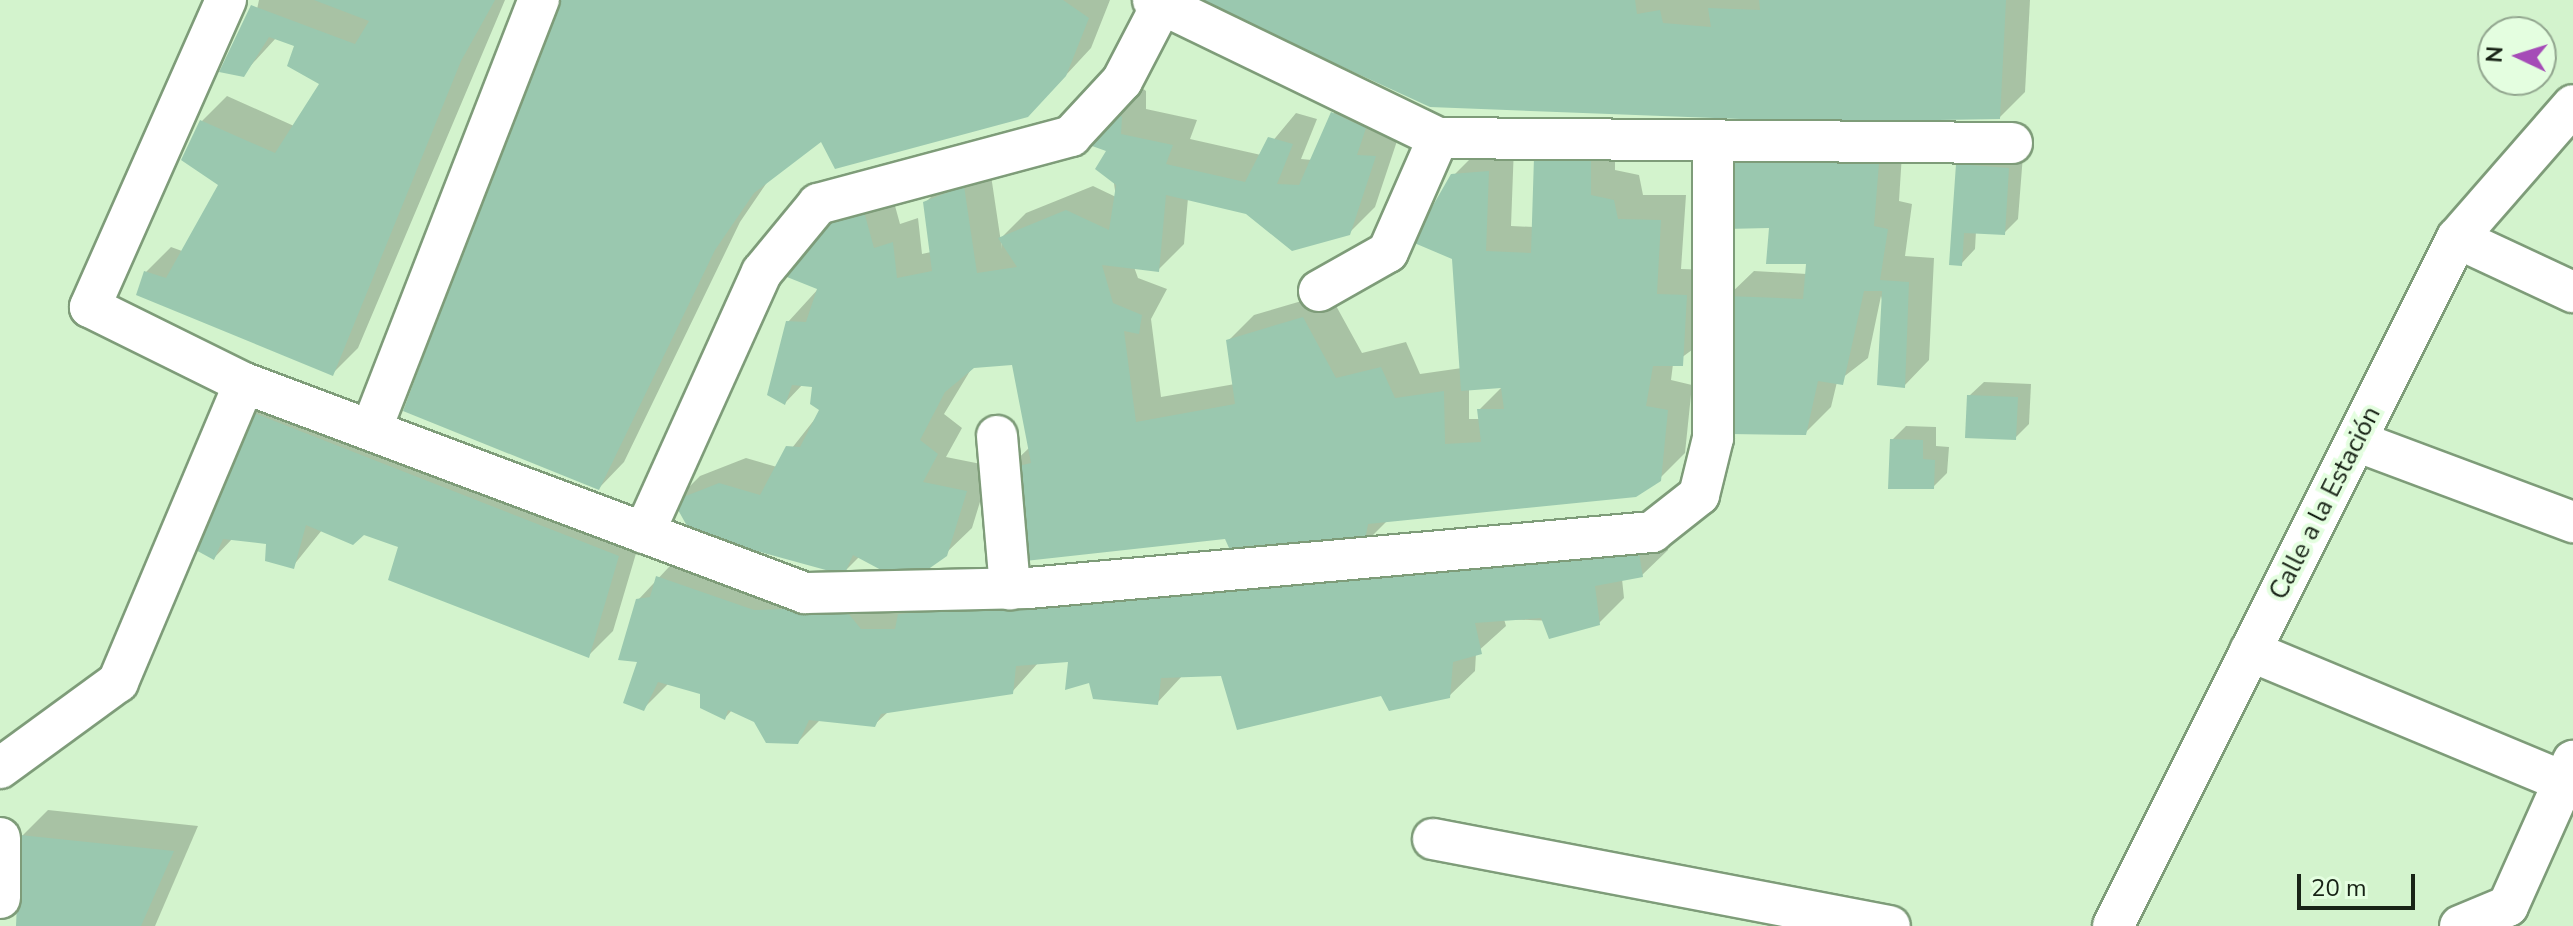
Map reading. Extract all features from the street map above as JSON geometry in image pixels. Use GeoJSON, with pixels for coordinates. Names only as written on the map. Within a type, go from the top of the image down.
{"type":"FeatureCollection","features":[{"type":"Feature","properties":{"kind":"street"},"geometry":{"type":"LineString","coordinates":[[226,0],[90,307],[244,383],[805,593],[1010,589],[1652,532],[1699,495],[1713,438],[1713,140]]}},
{"type":"Feature","properties":{"kind":"street"},"geometry":{"type":"LineString","coordinates":[[371,430],[539,0]]}},
{"type":"Feature","properties":{"kind":"street"},"geometry":{"type":"LineString","coordinates":[[644,533],[762,272],[818,204],[1071,136],[1122,81],[1158,2],[1438,138],[2012,143]]}},
{"type":"Feature","properties":{"kind":"street","name":"Calle a la Estación"},"geometry":{"type":"LineString","coordinates":[[2113,926],[2457,238],[2573,105]]}},
{"type":"Feature","properties":{"kind":"street"},"geometry":{"type":"LineString","coordinates":[[1319,291],[1388,252],[1438,138]]}},
{"type":"Feature","properties":{"kind":"street"},"geometry":{"type":"LineString","coordinates":[[2457,238],[2573,292]]}},
{"type":"Feature","properties":{"kind":"street"},"geometry":{"type":"LineString","coordinates":[[0,768],[118,682],[244,383]]}},
{"type":"Feature","properties":{"kind":"street"},"geometry":{"type":"LineString","coordinates":[[997,436],[1010,589]]}},
{"type":"Feature","properties":{"kind":"street"},"geometry":{"type":"LineString","coordinates":[[2356,441],[2573,522]]}},
{"type":"Feature","properties":{"kind":"street"},"geometry":{"type":"LineString","coordinates":[[2250,651],[2568,771],[2508,906],[2460,926]]}},
{"type":"Feature","properties":{"kind":"street"},"geometry":{"type":"LineString","coordinates":[[0,838],[0,898]]}},
{"type":"Feature","properties":{"kind":"street"},"geometry":{"type":"LineString","coordinates":[[1433,839],[1890,926]]}},
{"type":"Feature","properties":{"kind":"building"},"geometry":{"type":"Polygon","coordinates":[[[314,0],[495,0],[461,61],[333,376],[136,295],[144,271],[166,278],[218,185],[181,160],[200,120],[275,153],[319,84],[287,66],[294,46],[269,37],[244,77],[219,72],[251,5],[355,44],[369,21],[314,0]]]}},
{"type":"Feature","properties":{"kind":"building"},"geometry":{"type":"Polygon","coordinates":[[[557,0],[1063,0],[1089,18],[1066,76],[1028,117],[835,169],[821,142],[754,193],[715,250],[599,490],[403,411],[557,0]]]}},
{"type":"Feature","properties":{"kind":"building"},"geometry":{"type":"Polygon","coordinates":[[[1196,0],[1635,0],[1637,14],[1660,10],[1663,23],[1711,27],[1708,8],[1760,10],[1759,0],[2006,0],[2000,119],[1816,122],[1430,107],[1196,0]]]}},
{"type":"Feature","properties":{"kind":"building"},"geometry":{"type":"Polygon","coordinates":[[[1111,109],[1122,117],[1121,134],[1173,145],[1166,164],[1245,182],[1268,137],[1293,144],[1277,184],[1299,185],[1331,112],[1366,128],[1357,155],[1376,156],[1350,235],[1292,251],[1246,214],[1166,195],[1159,272],[1102,265],[1113,303],[1142,315],[1139,334],[1124,331],[1136,422],[1235,404],[1226,340],[1303,317],[1336,378],[1381,367],[1395,398],[1444,391],[1445,444],[1481,442],[1477,409],[1504,409],[1501,388],[1461,391],[1452,259],[1412,242],[1451,174],[1489,171],[1486,251],[1531,253],[1534,157],[1591,157],[1591,195],[1614,200],[1618,219],[1661,220],[1657,294],[1687,295],[1683,366],[1653,366],[1646,406],[1668,410],[1661,481],[1636,497],[1368,524],[1364,546],[1234,559],[1225,539],[1025,561],[1005,469],[1031,463],[1012,365],[974,368],[945,392],[920,440],[938,454],[923,482],[967,491],[947,556],[920,575],[883,571],[853,555],[844,575],[691,533],[673,501],[719,483],[760,495],[786,446],[800,447],[819,410],[810,404],[812,387],[792,385],[785,405],[767,395],[786,321],[806,322],[817,289],[777,273],[830,214],[863,208],[874,248],[893,242],[897,278],[932,271],[923,202],[964,186],[977,273],[1017,267],[998,238],[1066,210],[1109,230],[1116,185],[1095,169],[1106,151],[1081,142],[1111,109]]]}},
{"type":"Feature","properties":{"kind":"building"},"geometry":{"type":"Polygon","coordinates":[[[1724,157],[1879,163],[1874,226],[1888,229],[1880,280],[1909,282],[1905,388],[1877,385],[1882,291],[1864,291],[1843,385],[1818,381],[1806,435],[1730,434],[1726,296],[1803,299],[1806,264],[1766,264],[1769,228],[1725,229],[1724,157]]]}},
{"type":"Feature","properties":{"kind":"building"},"geometry":{"type":"Polygon","coordinates":[[[1956,164],[2009,168],[2005,235],[1964,233],[1962,266],[1949,265],[1956,164]]]}},
{"type":"Feature","properties":{"kind":"building"},"geometry":{"type":"Polygon","coordinates":[[[1967,395],[2018,397],[2016,440],[1965,438],[1967,395]]]}},
{"type":"Feature","properties":{"kind":"building"},"geometry":{"type":"Polygon","coordinates":[[[249,411],[619,556],[589,658],[388,580],[398,547],[364,535],[353,545],[306,525],[294,569],[265,561],[266,544],[223,539],[214,560],[192,548],[249,411]]]}},
{"type":"Feature","properties":{"kind":"building"},"geometry":{"type":"Polygon","coordinates":[[[1890,439],[1923,440],[1923,459],[1935,460],[1934,489],[1888,489],[1890,439]]]}},
{"type":"Feature","properties":{"kind":"building"},"geometry":{"type":"Polygon","coordinates":[[[1638,547],[1643,577],[1595,586],[1600,625],[1549,639],[1541,618],[1475,623],[1482,654],[1453,662],[1450,698],[1389,711],[1381,696],[1237,730],[1221,676],[1161,678],[1158,705],[1093,699],[1089,683],[1065,690],[1068,662],[1016,666],[1013,694],[881,714],[875,727],[809,720],[798,744],[766,743],[754,722],[728,710],[725,720],[700,708],[700,694],[658,682],[644,711],[623,703],[637,662],[618,660],[636,599],[650,597],[656,576],[754,610],[843,607],[861,629],[895,629],[898,614],[1638,547]]]}},
{"type":"Feature","properties":{"kind":"building"},"geometry":{"type":"Polygon","coordinates":[[[20,835],[174,851],[141,926],[16,926],[20,835]]]}}]}
